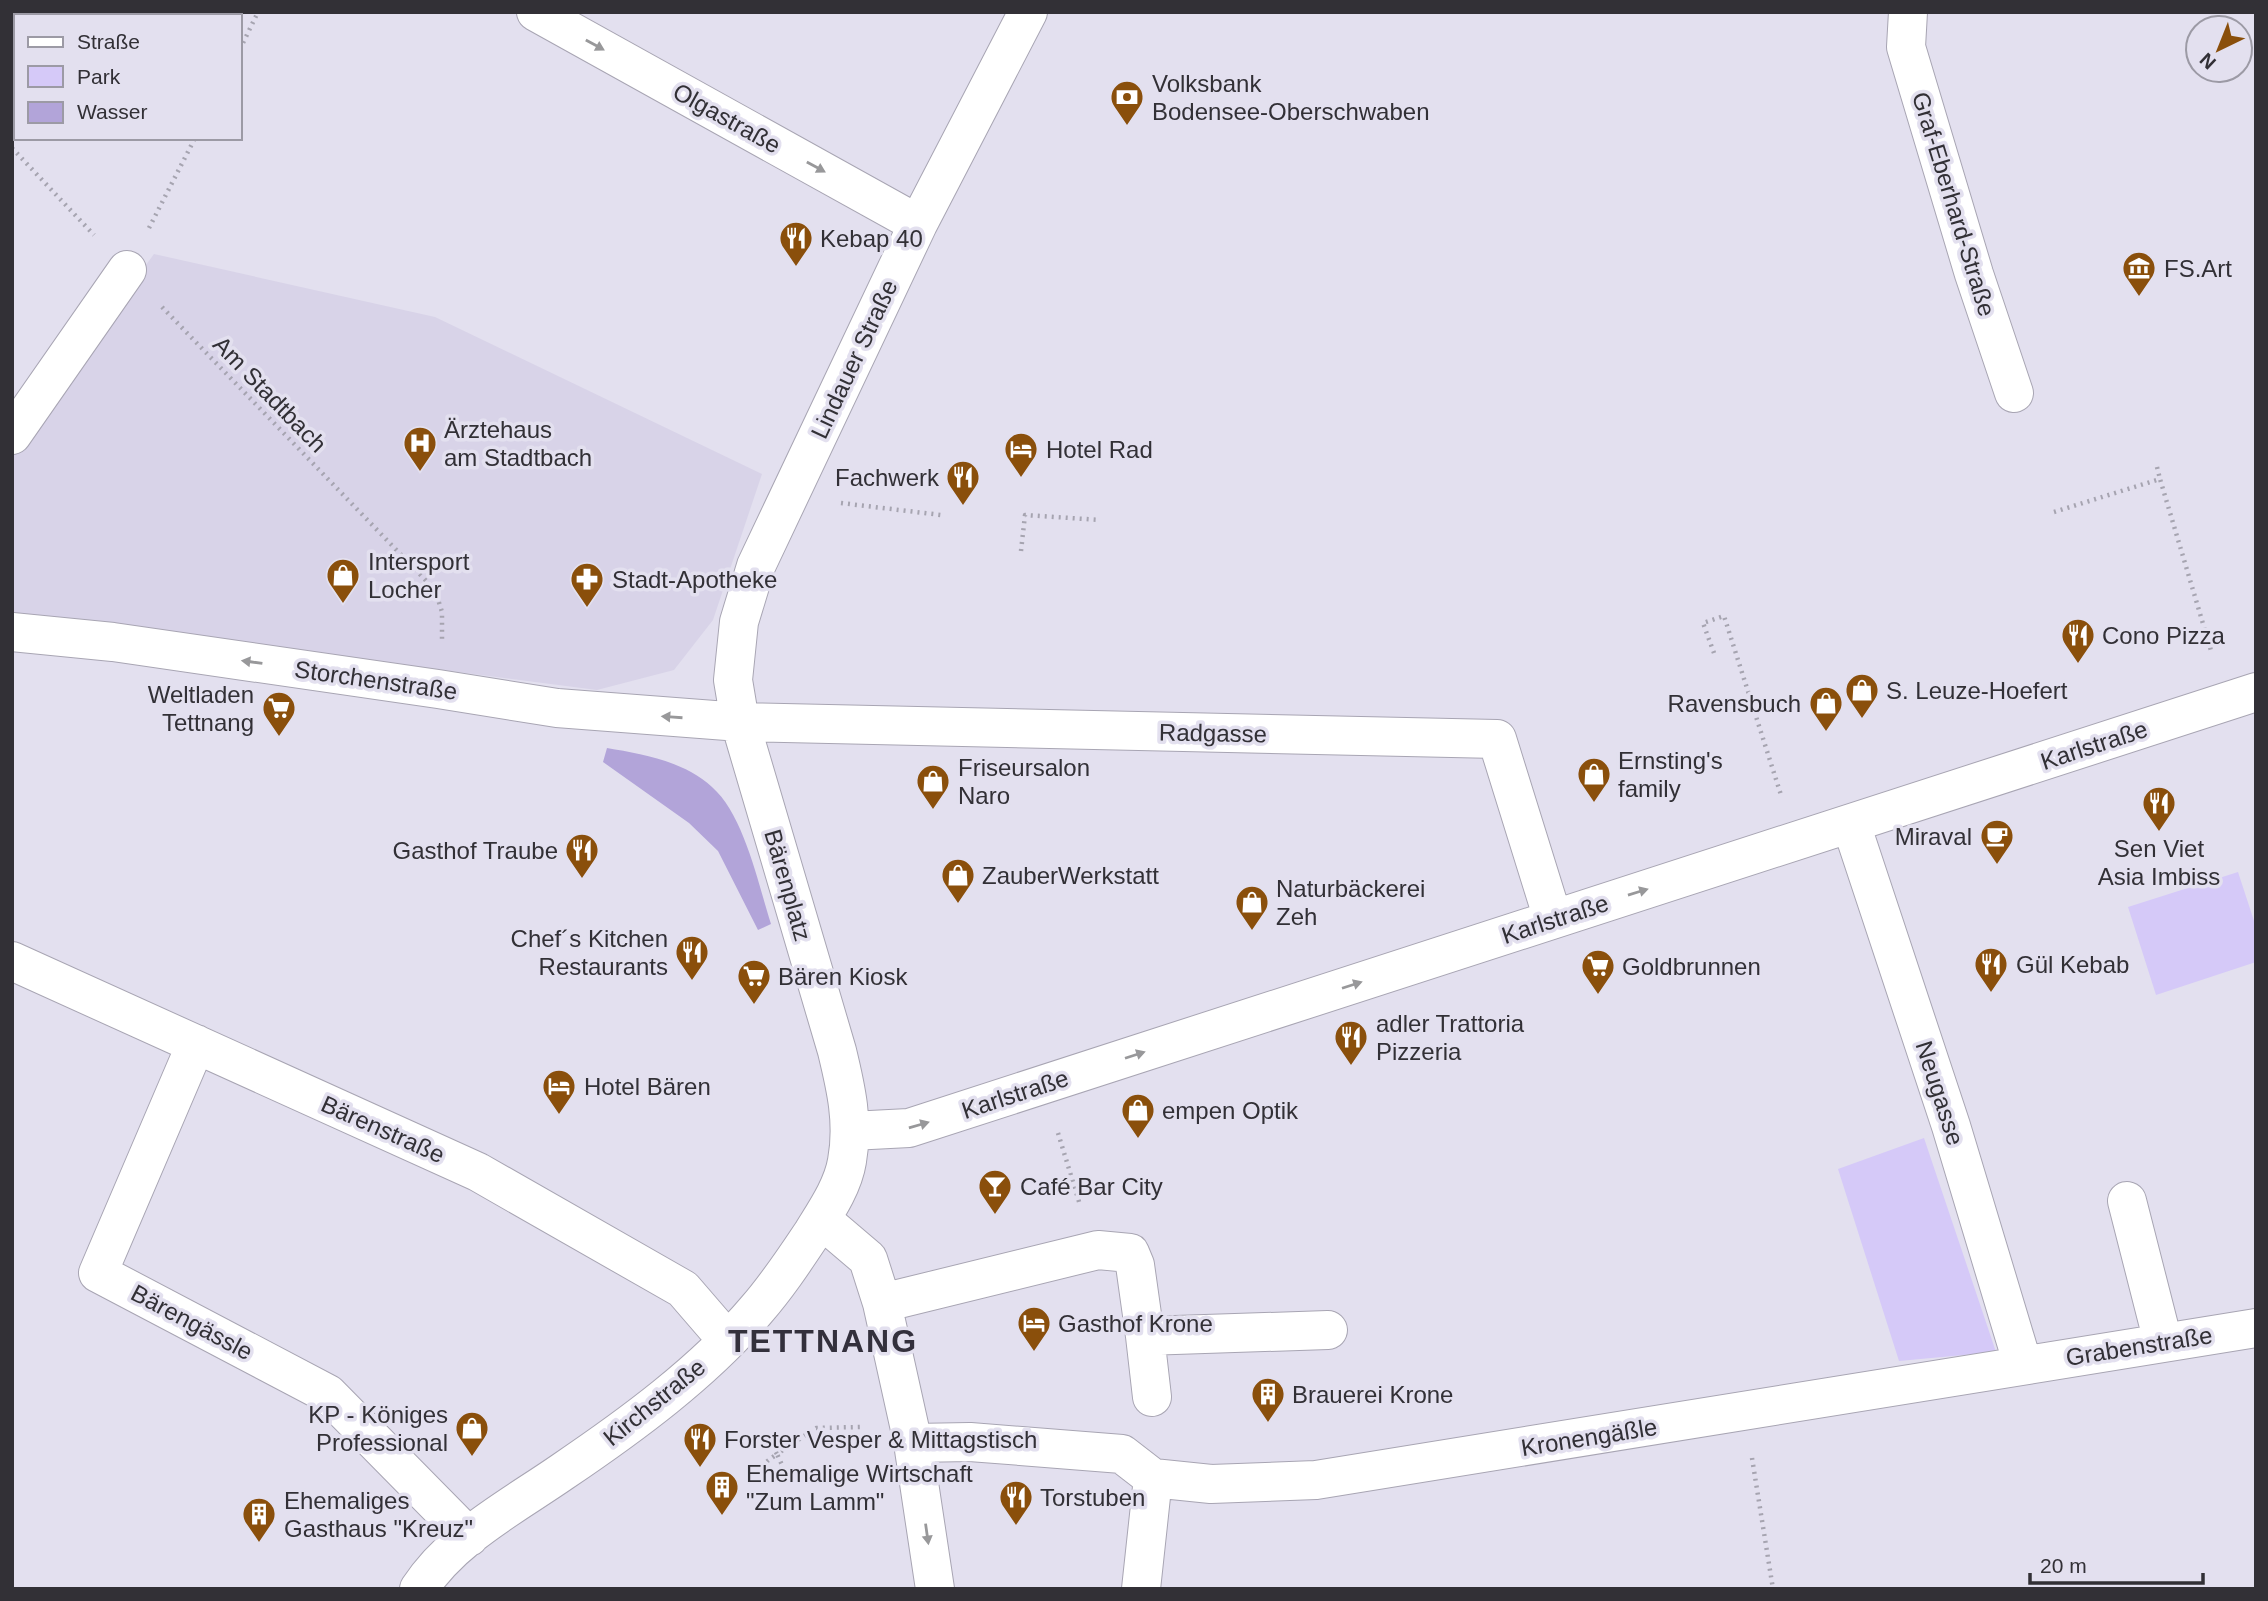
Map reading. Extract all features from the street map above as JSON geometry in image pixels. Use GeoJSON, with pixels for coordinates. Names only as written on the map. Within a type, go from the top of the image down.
{"type":"FeatureCollection","features":[{"type":"Feature","properties":{"kind":"street","name":"Olgastraße"},"geometry":{"type":"LineString","coordinates":[[536,12],[918,224]]}},
{"type":"Feature","properties":{"kind":"street","name":"Lindauer Straße"},"geometry":{"type":"LineString","coordinates":[[740,722],[733,680],[738,634],[755,566],[918,224],[1028,12]]}},
{"type":"Feature","properties":{"kind":"street","name":"Graf-Eberhard-Straße"},"geometry":{"type":"LineString","coordinates":[[1908,12],[1906,47],[1974,274],[2014,393]]}},
{"type":"Feature","properties":{"kind":"street"},"geometry":{"type":"LineString","coordinates":[[12,435],[127,270]]}},
{"type":"Feature","properties":{"kind":"street","name":"Storchenstraße"},"geometry":{"type":"LineString","coordinates":[[12,632],[113,642],[557,708],[740,722]]}},
{"type":"Feature","properties":{"kind":"street","name":"Karlstraße"},"geometry":{"type":"LineString","coordinates":[[851,1131],[909,1128],[2242,697]]}},
{"type":"Feature","properties":{"kind":"street","name":"Radgasse"},"geometry":{"type":"LineString","coordinates":[[740,722],[1497,739],[1553,919]]}},
{"type":"Feature","properties":{"kind":"street","name":"Bärenplatz"},"geometry":{"type":"LineString","coordinates":[[740,722],[837,1051],[848,1100],[851,1131]]}},
{"type":"Feature","properties":{"kind":"street","name":"Neugasse"},"geometry":{"type":"LineString","coordinates":[[1851,824],[1951,1126],[2023,1364]]}},
{"type":"Feature","properties":{"kind":"street","name":"Bärenstraße"},"geometry":{"type":"LineString","coordinates":[[12,961],[478,1172],[683,1289],[727,1340]]}},
{"type":"Feature","properties":{"kind":"street","name":"Bärengässle"},"geometry":{"type":"LineString","coordinates":[[196,1044],[98,1273],[328,1394],[469,1537]]}},
{"type":"Feature","properties":{"kind":"street","name":"Kirchstraße"},"geometry":{"type":"LineString","coordinates":[[419,1589],[447,1555],[661,1399],[755,1311],[788,1271],[837,1191],[847,1163],[851,1131]]}},
{"type":"Feature","properties":{"kind":"street"},"geometry":{"type":"LineString","coordinates":[[2127,1201],[2163,1342]]}},
{"type":"Feature","properties":{"kind":"street"},"geometry":{"type":"LineString","coordinates":[[821,1219],[867,1259],[882,1303],[913,1443],[935,1589]]}},
{"type":"Feature","properties":{"kind":"street"},"geometry":{"type":"LineString","coordinates":[[882,1303],[1098,1250],[1130,1253],[1135,1265],[1152,1396]]}},
{"type":"Feature","properties":{"kind":"street","name":"Grabenstraße"},"geometry":{"type":"LineString","coordinates":[[2023,1364],[2256,1328]]}},
{"type":"Feature","properties":{"kind":"street"},"geometry":{"type":"LineString","coordinates":[[1145,1336],[1328,1329]]}},
{"type":"Feature","properties":{"kind":"street","name":"Kronengäßle"},"geometry":{"type":"LineString","coordinates":[[1153,1478],[1211,1484],[1316,1479],[1743,1412],[2023,1364]]}},
{"type":"Feature","properties":{"kind":"street"},"geometry":{"type":"LineString","coordinates":[[913,1443],[970,1442],[1122,1454],[1153,1478],[1141,1589]]}},
{"type":"Feature","properties":{"kind":"path"},"geometry":{"type":"LineString","coordinates":[[242,45],[258,12]]}},
{"type":"Feature","properties":{"kind":"path"},"geometry":{"type":"LineString","coordinates":[[147,231],[194,140]]}},
{"type":"Feature","properties":{"kind":"path","name":"Am Stadtbach"},"geometry":{"type":"LineString","coordinates":[[12,148],[435,590],[442,612],[439,689]]}},
{"type":"Feature","properties":{"kind":"path"},"geometry":{"type":"LineString","coordinates":[[2157,467],[2242,697]]}},
{"type":"Feature","properties":{"kind":"path"},"geometry":{"type":"LineString","coordinates":[[2054,512],[2133,485],[2160,479]]}},
{"type":"Feature","properties":{"kind":"path"},"geometry":{"type":"LineString","coordinates":[[831,502],[941,515]]}},
{"type":"Feature","properties":{"kind":"path"},"geometry":{"type":"LineString","coordinates":[[1021,551],[1025,515],[1100,520]]}},
{"type":"Feature","properties":{"kind":"path"},"geometry":{"type":"LineString","coordinates":[[1714,653],[1703,623],[1724,616],[1796,842]]}},
{"type":"Feature","properties":{"kind":"path"},"geometry":{"type":"LineString","coordinates":[[1070,1170],[1078,1199]]}},
{"type":"Feature","properties":{"kind":"path"},"geometry":{"type":"LineString","coordinates":[[750,1474],[816,1429],[836,1428]]}},
{"type":"Feature","properties":{"kind":"path"},"geometry":{"type":"LineString","coordinates":[[765,1434],[787,1476]]}},
{"type":"Feature","properties":{"kind":"path"},"geometry":{"type":"LineString","coordinates":[[1751,1455],[1773,1589]]}},
{"type":"Feature","properties":{"kind":"shaded area"},"geometry":{"type":"Polygon","coordinates":[[[154,254],[435,317],[762,474],[713,620],[674,670],[597,690],[12,614],[12,446],[154,254]]]}},
{"type":"Feature","properties":{"kind":"green space"},"geometry":{"type":"Polygon","coordinates":[[[2238,872],[2256,927],[2256,962],[2156,995],[2128,907],[2238,872]]]}},
{"type":"Feature","properties":{"kind":"green space"},"geometry":{"type":"Polygon","coordinates":[[[1924,1138],[1996,1352],[1899,1361],[1838,1169],[1924,1138]]]}},
{"type":"Feature","properties":{"kind":"water"},"geometry":{"type":"Polygon","coordinates":[[[607,748],[676,765],[712,787],[733,814],[741,832],[771,924],[758,930],[718,851],[689,823],[603,762],[607,748]]]}},
{"type":"Feature","properties":{"kind":"place","name":"Volksbank Bodensee-Oberschwaben"},"geometry":{"type":"Point","coordinates":[1127,127]}},
{"type":"Feature","properties":{"kind":"place","name":"Kebap 40"},"geometry":{"type":"Point","coordinates":[796,268]}},
{"type":"Feature","properties":{"kind":"place","name":"FS.Art"},"geometry":{"type":"Point","coordinates":[2139,298]}},
{"type":"Feature","properties":{"kind":"place","name":"Ärztehaus am Stadtbach"},"geometry":{"type":"Point","coordinates":[420,473]}},
{"type":"Feature","properties":{"kind":"place","name":"Hotel Rad"},"geometry":{"type":"Point","coordinates":[1021,479]}},
{"type":"Feature","properties":{"kind":"place","name":"Fachwerk"},"geometry":{"type":"Point","coordinates":[963,507]}},
{"type":"Feature","properties":{"kind":"place","name":"Intersport Locher"},"geometry":{"type":"Point","coordinates":[343,605]}},
{"type":"Feature","properties":{"kind":"place","name":"Stadt-Apotheke"},"geometry":{"type":"Point","coordinates":[587,609]}},
{"type":"Feature","properties":{"kind":"place","name":"Cono Pizza"},"geometry":{"type":"Point","coordinates":[2078,665]}},
{"type":"Feature","properties":{"kind":"place","name":"S. Leuze-Hoefert"},"geometry":{"type":"Point","coordinates":[1862,720]}},
{"type":"Feature","properties":{"kind":"place","name":"Ravensbuch"},"geometry":{"type":"Point","coordinates":[1826,733]}},
{"type":"Feature","properties":{"kind":"place","name":"Weltladen Tettnang"},"geometry":{"type":"Point","coordinates":[279,738]}},
{"type":"Feature","properties":{"kind":"place","name":"Ernsting's family"},"geometry":{"type":"Point","coordinates":[1594,804]}},
{"type":"Feature","properties":{"kind":"place","name":"Friseursalon Naro"},"geometry":{"type":"Point","coordinates":[933,811]}},
{"type":"Feature","properties":{"kind":"place","name":"Sen Viet Asia Imbiss"},"geometry":{"type":"Point","coordinates":[2159,833]}},
{"type":"Feature","properties":{"kind":"place","name":"Miraval"},"geometry":{"type":"Point","coordinates":[1997,866]}},
{"type":"Feature","properties":{"kind":"place","name":"Gasthof Traube"},"geometry":{"type":"Point","coordinates":[582,880]}},
{"type":"Feature","properties":{"kind":"place","name":"ZauberWerkstatt"},"geometry":{"type":"Point","coordinates":[958,905]}},
{"type":"Feature","properties":{"kind":"place","name":"Naturbäckerei Zeh"},"geometry":{"type":"Point","coordinates":[1252,932]}},
{"type":"Feature","properties":{"kind":"place","name":"Chef´s Kitchen Restaurants"},"geometry":{"type":"Point","coordinates":[692,982]}},
{"type":"Feature","properties":{"kind":"place","name":"Gül Kebab"},"geometry":{"type":"Point","coordinates":[1991,994]}},
{"type":"Feature","properties":{"kind":"place","name":"Goldbrunnen"},"geometry":{"type":"Point","coordinates":[1598,996]}},
{"type":"Feature","properties":{"kind":"place","name":"Bären Kiosk"},"geometry":{"type":"Point","coordinates":[754,1006]}},
{"type":"Feature","properties":{"kind":"place","name":"adler Trattoria Pizzeria"},"geometry":{"type":"Point","coordinates":[1351,1067]}},
{"type":"Feature","properties":{"kind":"place","name":"Hotel Bären"},"geometry":{"type":"Point","coordinates":[559,1116]}},
{"type":"Feature","properties":{"kind":"place","name":"empen Optik"},"geometry":{"type":"Point","coordinates":[1138,1140]}},
{"type":"Feature","properties":{"kind":"place","name":"Café Bar City"},"geometry":{"type":"Point","coordinates":[995,1216]}},
{"type":"Feature","properties":{"kind":"place","name":"Gasthof Krone"},"geometry":{"type":"Point","coordinates":[1034,1353]}},
{"type":"Feature","properties":{"kind":"place","name":"Brauerei Krone"},"geometry":{"type":"Point","coordinates":[1268,1424]}},
{"type":"Feature","properties":{"kind":"place","name":"KP - Königes Professional"},"geometry":{"type":"Point","coordinates":[472,1458]}},
{"type":"Feature","properties":{"kind":"place","name":"Forster Vesper & Mittagstisch"},"geometry":{"type":"Point","coordinates":[700,1469]}},
{"type":"Feature","properties":{"kind":"place","name":"Ehemalige Wirtschaft \"Zum Lamm\""},"geometry":{"type":"Point","coordinates":[722,1517]}},
{"type":"Feature","properties":{"kind":"place","name":"Torstuben"},"geometry":{"type":"Point","coordinates":[1016,1527]}},
{"type":"Feature","properties":{"kind":"place","name":"Ehemaliges Gasthaus \"Kreuz\""},"geometry":{"type":"Point","coordinates":[259,1544]}},
{"type":"Feature","properties":{"kind":"district","name":"TETTNANG"},"geometry":{"type":"Point","coordinates":[823,1341]}}]}
